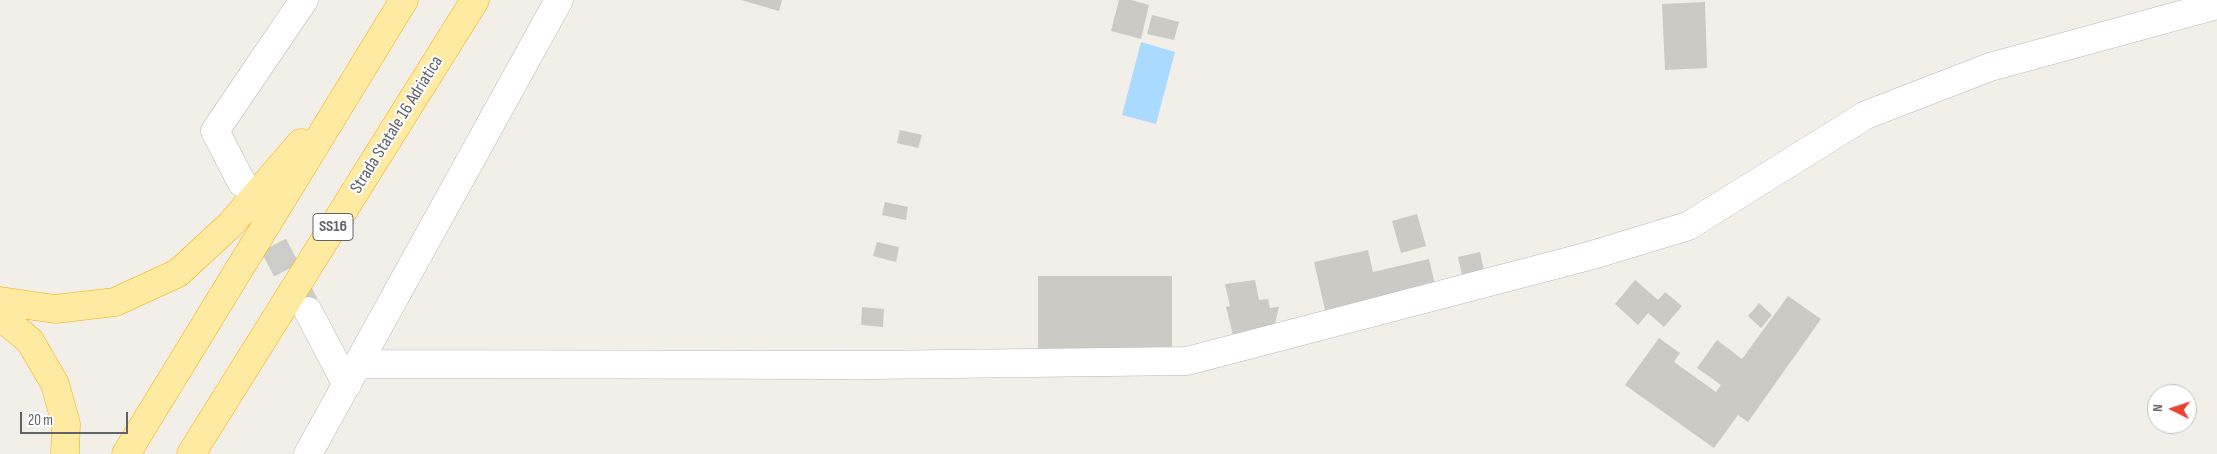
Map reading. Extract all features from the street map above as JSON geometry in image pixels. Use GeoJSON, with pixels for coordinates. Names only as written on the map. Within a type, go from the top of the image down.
{"type":"FeatureCollection","features":[{"type":"Feature","properties":{"kind":"highway"},"geometry":{"type":"LineString","coordinates":[[126,454],[404,0]]}},
{"type":"Feature","properties":{"kind":"highway","name":"Strada Statale 16 Adriatica"},"geometry":{"type":"LineString","coordinates":[[191,454],[475,0]]}},
{"type":"Feature","properties":{"kind":"highway"},"geometry":{"type":"LineString","coordinates":[[0,301],[54,308],[115,302],[178,273],[230,225],[357,77]]}},
{"type":"Feature","properties":{"kind":"highway"},"geometry":{"type":"LineString","coordinates":[[0,316],[30,341],[55,384],[66,424],[65,454]]}},
{"type":"Feature","properties":{"kind":"street"},"geometry":{"type":"LineString","coordinates":[[242,184],[215,131],[304,0]]}},
{"type":"Feature","properties":{"kind":"street"},"geometry":{"type":"LineString","coordinates":[[308,454],[559,0]]}},
{"type":"Feature","properties":{"kind":"street"},"geometry":{"type":"LineString","coordinates":[[353,375],[1187,361],[1589,256],[1688,226],[1866,115],[1990,67],[2217,6]]}},
{"type":"Feature","properties":{"kind":"street"},"geometry":{"type":"LineString","coordinates":[[308,311],[353,375]]}},
{"type":"Feature","properties":{"kind":"water"},"geometry":{"type":"Polygon","coordinates":[[[1141,42],[1175,52],[1156,124],[1122,115],[1141,42]]]}},
{"type":"Feature","properties":{"kind":"building"},"geometry":{"type":"Polygon","coordinates":[[[741,0],[782,0],[779,11],[741,0]]]}},
{"type":"Feature","properties":{"kind":"building"},"geometry":{"type":"Polygon","coordinates":[[[1119,0],[1131,0],[1149,5],[1141,39],[1111,31],[1119,0]]]}},
{"type":"Feature","properties":{"kind":"building"},"geometry":{"type":"Polygon","coordinates":[[[1705,2],[1707,68],[1665,70],[1662,4],[1705,2]]]}},
{"type":"Feature","properties":{"kind":"building"},"geometry":{"type":"Polygon","coordinates":[[[1152,15],[1179,22],[1174,40],[1147,34],[1152,15]]]}},
{"type":"Feature","properties":{"kind":"building"},"geometry":{"type":"Polygon","coordinates":[[[900,130],[922,135],[918,148],[897,143],[900,130]]]}},
{"type":"Feature","properties":{"kind":"building"},"geometry":{"type":"Polygon","coordinates":[[[885,202],[908,207],[906,220],[882,215],[885,202]]]}},
{"type":"Feature","properties":{"kind":"building"},"geometry":{"type":"Polygon","coordinates":[[[1417,214],[1426,246],[1401,253],[1392,221],[1417,214]]]}},
{"type":"Feature","properties":{"kind":"building"},"geometry":{"type":"Polygon","coordinates":[[[877,242],[899,247],[896,262],[873,256],[877,242]]]}},
{"type":"Feature","properties":{"kind":"building"},"geometry":{"type":"Polygon","coordinates":[[[1368,250],[1373,272],[1429,259],[1436,289],[1326,314],[1314,262],[1368,250]]]}},
{"type":"Feature","properties":{"kind":"building"},"geometry":{"type":"Polygon","coordinates":[[[1480,252],[1485,275],[1463,280],[1458,257],[1480,252]]]}},
{"type":"Feature","properties":{"kind":"building"},"geometry":{"type":"Polygon","coordinates":[[[1038,276],[1172,276],[1172,348],[1038,351],[1038,276]]]}},
{"type":"Feature","properties":{"kind":"building"},"geometry":{"type":"Polygon","coordinates":[[[1255,280],[1259,300],[1268,299],[1270,308],[1279,307],[1274,328],[1234,339],[1226,307],[1230,306],[1225,284],[1255,280]]]}},
{"type":"Feature","properties":{"kind":"building"},"geometry":{"type":"Polygon","coordinates":[[[1635,280],[1658,300],[1665,292],[1682,306],[1664,327],[1648,313],[1638,325],[1615,304],[1635,280]]]}},
{"type":"Feature","properties":{"kind":"building"},"geometry":{"type":"Polygon","coordinates":[[[1788,296],[1821,319],[1748,422],[1738,415],[1714,448],[1625,385],[1659,338],[1680,353],[1674,362],[1716,392],[1721,385],[1697,368],[1717,340],[1742,359],[1788,296]]]}},
{"type":"Feature","properties":{"kind":"building"},"geometry":{"type":"Polygon","coordinates":[[[1759,303],[1772,315],[1761,328],[1748,316],[1759,303]]]}},
{"type":"Feature","properties":{"kind":"building"},"geometry":{"type":"Polygon","coordinates":[[[862,307],[884,309],[883,327],[861,325],[862,307]]]}},
{"type":"Feature","properties":{"kind":"tunnel"},"geometry":{"type":"LineString","coordinates":[[254,208],[305,305]]}}]}
